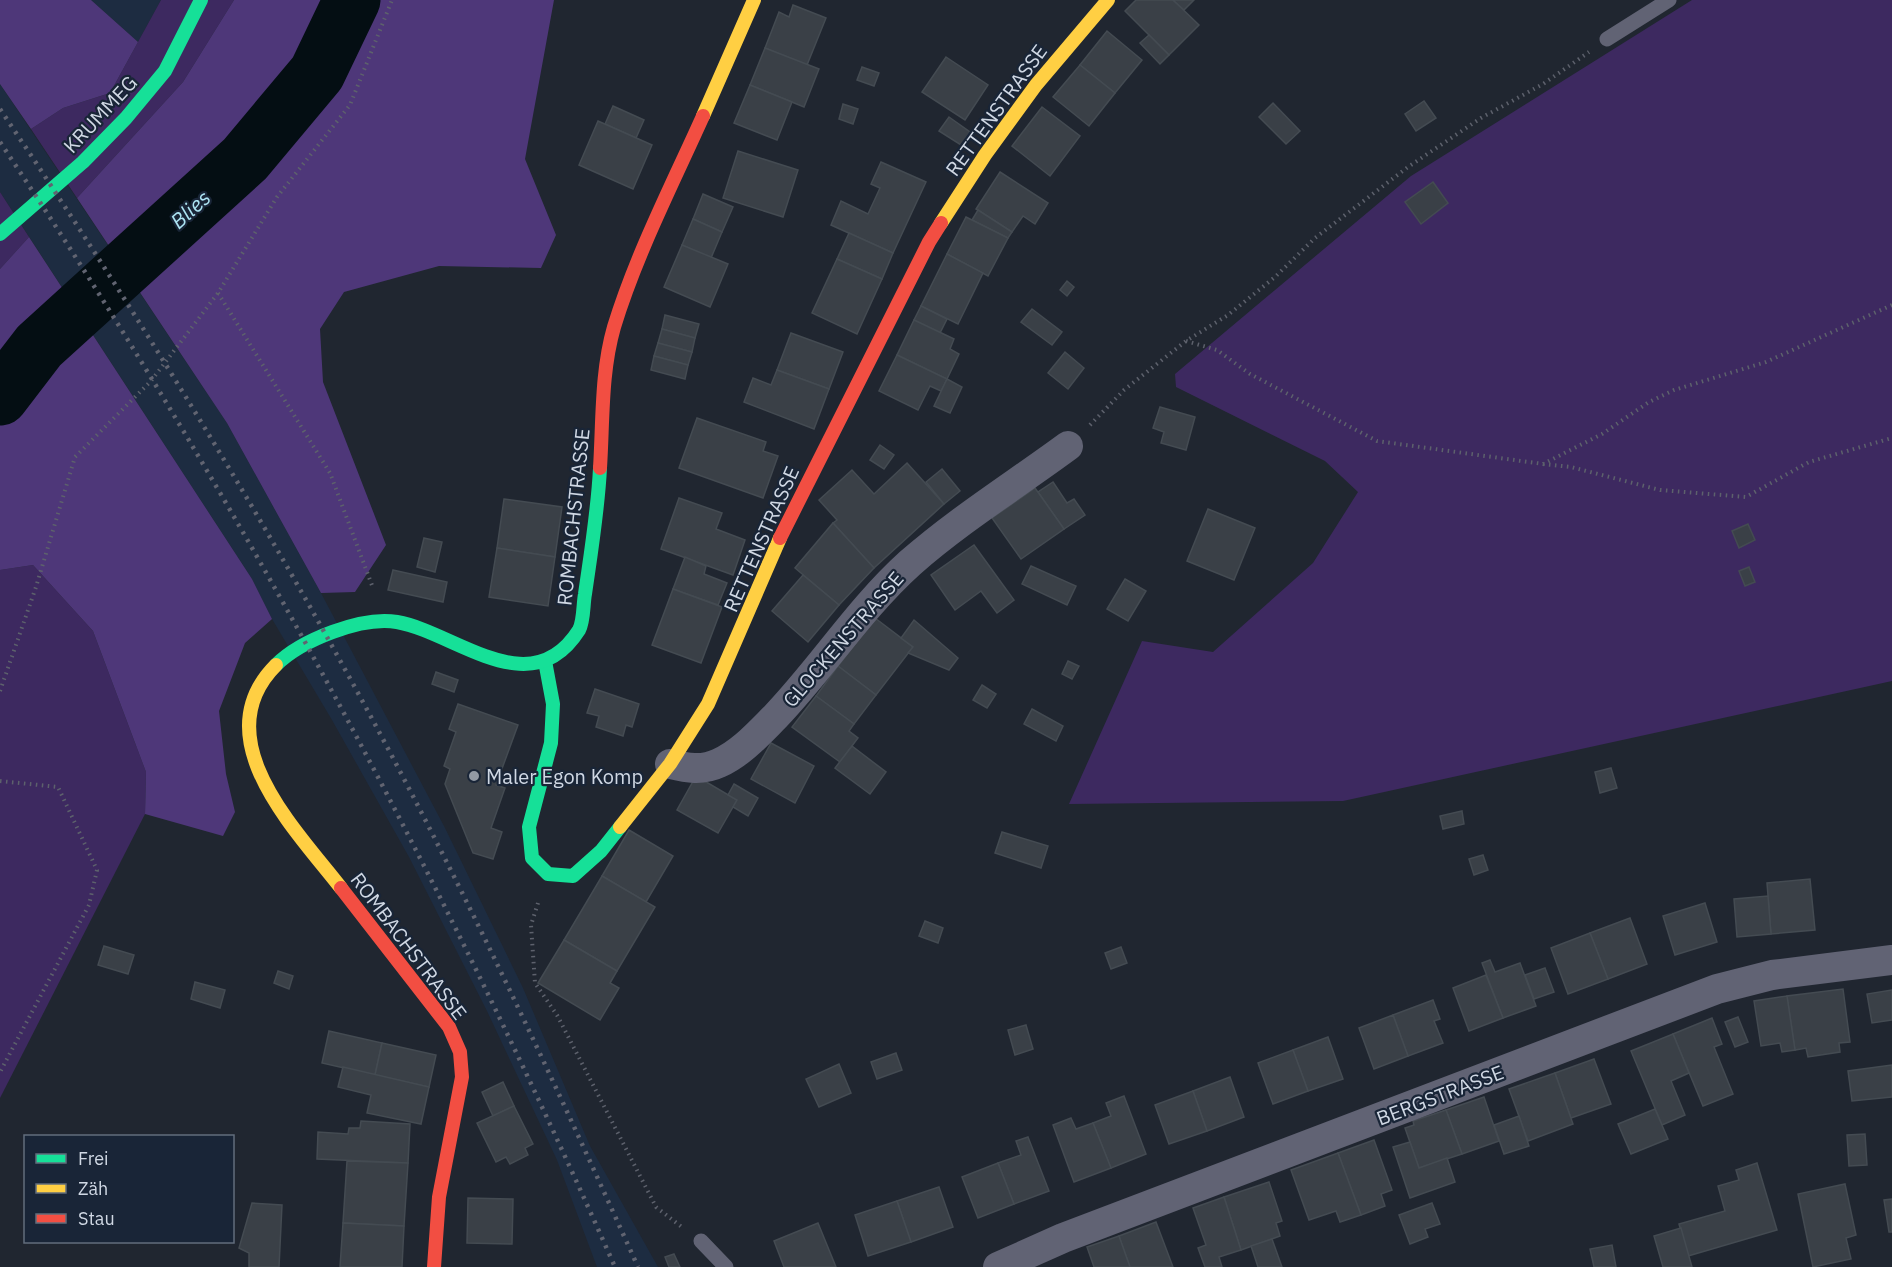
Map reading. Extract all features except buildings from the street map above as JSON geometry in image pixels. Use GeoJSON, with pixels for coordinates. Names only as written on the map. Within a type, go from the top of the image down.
{"type":"FeatureCollection","features":[{"type":"Feature","properties":{"kind":"street","name":"KRUMMEG"},"geometry":{"type":"LineString","coordinates":[[0,234],[83,162],[126,118],[165,71],[201,0]]}},
{"type":"Feature","properties":{"kind":"street","name":"ROMBACHSTRASSE"},"geometry":{"type":"LineString","coordinates":[[434,1267],[439,1197],[462,1077],[460,1052],[449,1027],[295,829],[259,774],[250,738],[252,706],[263,679],[280,662],[346,625],[372,621],[397,622],[420,628],[483,657],[515,664],[544,661],[567,644],[580,628],[598,497],[604,375],[614,328],[635,270],[754,0]]}},
{"type":"Feature","properties":{"kind":"street","name":"RETTENSTRASSE"},"geometry":{"type":"LineString","coordinates":[[548,874],[573,876],[601,851],[670,764],[708,704],[789,517],[929,242],[984,155],[1036,85],[1108,0]]}},
{"type":"Feature","properties":{"kind":"street","name":"GLOCKENSTRASSE"},"geometry":{"type":"LineString","coordinates":[[670,764],[692,770],[718,764],[748,744],[804,686],[870,602],[910,564],[962,521],[1068,447]]}},
{"type":"Feature","properties":{"kind":"street"},"geometry":{"type":"LineString","coordinates":[[544,661],[553,704],[551,743],[529,827],[532,858],[548,874]]}},
{"type":"Feature","properties":{"kind":"street","name":"BERGSTRASSE"},"geometry":{"type":"LineString","coordinates":[[998,1267],[1063,1238],[1717,989],[1772,975],[1892,960]]}},
{"type":"Feature","properties":{"kind":"lane"},"geometry":{"type":"LineString","coordinates":[[1607,39],[1669,0]]}},
{"type":"Feature","properties":{"kind":"lane"},"geometry":{"type":"LineString","coordinates":[[701,1241],[726,1267]]}},
{"type":"Feature","properties":{"kind":"path"},"geometry":{"type":"LineString","coordinates":[[0,691],[36,587],[75,457],[151,381],[218,293],[276,197],[350,105],[393,0]]}},
{"type":"Feature","properties":{"kind":"path"},"geometry":{"type":"LineString","coordinates":[[1068,447],[1124,390],[1186,341],[1228,315],[1275,277],[1315,238],[1408,167],[1481,118],[1543,84],[1607,39]]}},
{"type":"Feature","properties":{"kind":"path"},"geometry":{"type":"LineString","coordinates":[[218,293],[330,472],[373,584],[372,621]]}},
{"type":"Feature","properties":{"kind":"path"},"geometry":{"type":"LineString","coordinates":[[1543,464],[1602,434],[1648,402],[1674,390],[1766,362],[1892,305]]}},
{"type":"Feature","properties":{"kind":"path"},"geometry":{"type":"LineString","coordinates":[[1186,341],[1217,350],[1250,374],[1377,441],[1571,467],[1660,490],[1746,497],[1809,462],[1892,438]]}},
{"type":"Feature","properties":{"kind":"path"},"geometry":{"type":"LineString","coordinates":[[0,781],[58,787],[97,870],[89,905],[0,1072]]}},
{"type":"Feature","properties":{"kind":"path"},"geometry":{"type":"LineString","coordinates":[[548,874],[531,925],[535,982],[557,1015],[656,1207],[701,1241]]}},
{"type":"Feature","properties":{"kind":"shaded area"},"geometry":{"type":"Polygon","coordinates":[[[0,0],[91,0],[138,42],[110,93],[63,108],[31,129],[0,84],[0,0]]]}},
{"type":"Feature","properties":{"kind":"shaded area"},"geometry":{"type":"Polygon","coordinates":[[[91,0],[161,0],[138,42],[91,0]]]}},
{"type":"Feature","properties":{"kind":"shaded area"},"geometry":{"type":"Polygon","coordinates":[[[161,0],[234,0],[183,82],[77,198],[31,129],[63,108],[110,93],[161,0]]]}},
{"type":"Feature","properties":{"kind":"shaded area"},"geometry":{"type":"Polygon","coordinates":[[[234,0],[554,0],[525,159],[556,235],[541,268],[439,266],[344,292],[320,329],[323,382],[386,545],[355,592],[321,593],[227,423],[77,198],[183,82],[234,0]]]}},
{"type":"Feature","properties":{"kind":"shaded area"},"geometry":{"type":"Polygon","coordinates":[[[1692,0],[1892,0],[1892,681],[1343,801],[1069,804],[1142,641],[1213,652],[1313,563],[1358,492],[1325,461],[1176,387],[1175,374],[1411,176],[1692,0]]]}},
{"type":"Feature","properties":{"kind":"shaded area"},"geometry":{"type":"Polygon","coordinates":[[[0,84],[227,423],[321,593],[445,828],[523,988],[590,1146],[658,1267],[597,1267],[557,1160],[487,1011],[409,857],[272,619],[252,579],[0,192],[0,84]]]}},
{"type":"Feature","properties":{"kind":"shaded area"},"geometry":{"type":"Polygon","coordinates":[[[0,192],[29,237],[0,269],[0,192]]]}},
{"type":"Feature","properties":{"kind":"shaded area"},"geometry":{"type":"Polygon","coordinates":[[[29,237],[252,579],[272,619],[245,643],[219,711],[226,774],[235,812],[223,836],[145,814],[146,772],[93,631],[33,565],[0,570],[0,269],[29,237]]]}},
{"type":"Feature","properties":{"kind":"shaded area"},"geometry":{"type":"Polygon","coordinates":[[[33,565],[93,631],[146,772],[145,814],[0,1098],[0,570],[33,565]]]}},
{"type":"Feature","properties":{"kind":"waterway","name":"Blies"},"geometry":{"type":"LineString","coordinates":[[0,397],[39,346],[245,159],[317,73],[352,0]]}},
{"type":"Feature","properties":{"kind":"railway"},"geometry":{"type":"LineString","coordinates":[[0,109],[90,245],[220,452],[342,664],[421,812],[496,962],[638,1267]]}},
{"type":"Feature","properties":{"kind":"railway"},"geometry":{"type":"LineString","coordinates":[[0,142],[88,276],[172,413],[254,551],[332,691],[479,976],[615,1267]]}},
{"type":"Feature","properties":{"kind":"traffic: fast"},"geometry":{"type":"LineString","coordinates":[[0,234],[83,162],[126,118],[165,71],[201,0]]}},
{"type":"Feature","properties":{"kind":"traffic: fast"},"geometry":{"type":"LineString","coordinates":[[276,665],[301,647],[333,632],[350,626],[383,621],[420,628],[467,649],[516,664],[538,662],[560,652],[579,630],[582,622],[600,468]]}},
{"type":"Feature","properties":{"kind":"traffic: fast"},"geometry":{"type":"LineString","coordinates":[[545,661],[553,704],[551,743],[529,827],[532,858],[548,874],[573,876],[601,851],[620,827]]}},
{"type":"Feature","properties":{"kind":"traffic: slow"},"geometry":{"type":"LineString","coordinates":[[703,116],[754,0]]}},
{"type":"Feature","properties":{"kind":"traffic: slow"},"geometry":{"type":"LineString","coordinates":[[941,223],[985,155],[1036,85],[1108,0]]}},
{"type":"Feature","properties":{"kind":"traffic: slow"},"geometry":{"type":"LineString","coordinates":[[620,827],[670,764],[708,704],[780,538]]}},
{"type":"Feature","properties":{"kind":"traffic: slow"},"geometry":{"type":"LineString","coordinates":[[276,665],[256,693],[249,722],[253,752],[264,782],[281,811],[341,888]]}},
{"type":"Feature","properties":{"kind":"traffic: jam"},"geometry":{"type":"LineString","coordinates":[[600,468],[603,397],[614,327],[644,247],[703,116]]}},
{"type":"Feature","properties":{"kind":"traffic: jam"},"geometry":{"type":"LineString","coordinates":[[780,538],[929,242],[941,223]]}},
{"type":"Feature","properties":{"kind":"traffic: jam"},"geometry":{"type":"LineString","coordinates":[[341,888],[449,1027],[460,1052],[462,1077],[439,1197],[434,1267]]}},
{"type":"Feature","properties":{"kind":"place","name":"Maler Egon Komp"},"geometry":{"type":"Point","coordinates":[474,776]}}]}
